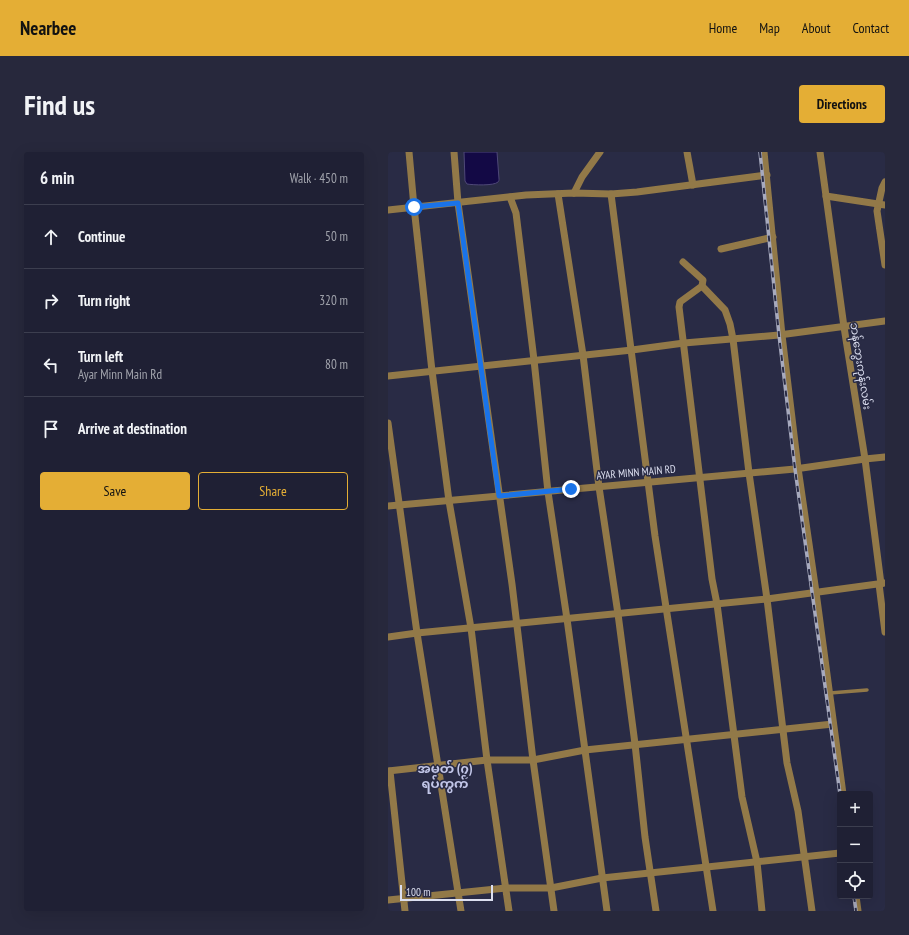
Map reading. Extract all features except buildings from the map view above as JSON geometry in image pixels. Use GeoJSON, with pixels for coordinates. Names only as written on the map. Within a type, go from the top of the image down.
{"type":"FeatureCollection","features":[{"type":"Feature","properties":{"kind":"street"},"geometry":{"type":"LineString","coordinates":[[409,152],[432,371],[449,501],[471,628],[487,760],[509,911]]}},
{"type":"Feature","properties":{"kind":"street"},"geometry":{"type":"LineString","coordinates":[[454,152],[458,203],[512,584],[533,760],[554,911]]}},
{"type":"Feature","properties":{"kind":"street"},"geometry":{"type":"LineString","coordinates":[[574,194],[582,177],[600,152]]}},
{"type":"Feature","properties":{"kind":"street"},"geometry":{"type":"LineString","coordinates":[[687,152],[693,184]]}},
{"type":"Feature","properties":{"kind":"street"},"geometry":{"type":"LineString","coordinates":[[764,152],[782,335],[798,468],[816,592],[842,791]]}},
{"type":"Feature","properties":{"kind":"street","name":"ဘန်ဘွေးကုန်းလမ်း"},"geometry":{"type":"LineString","coordinates":[[820,152],[882,584],[885,632]]}},
{"type":"Feature","properties":{"kind":"street"},"geometry":{"type":"LineString","coordinates":[[388,210],[526,195],[610,194],[637,192],[767,175]]}},
{"type":"Feature","properties":{"kind":"street"},"geometry":{"type":"LineString","coordinates":[[885,182],[882,188],[882,204],[877,211],[885,265]]}},
{"type":"Feature","properties":{"kind":"street"},"geometry":{"type":"LineString","coordinates":[[558,194],[583,355],[599,487],[618,614],[635,744],[645,837],[656,911]]}},
{"type":"Feature","properties":{"kind":"street"},"geometry":{"type":"LineString","coordinates":[[610,194],[632,350],[655,536],[713,911]]}},
{"type":"Feature","properties":{"kind":"street"},"geometry":{"type":"LineString","coordinates":[[826,196],[882,204]]}},
{"type":"Feature","properties":{"kind":"street"},"geometry":{"type":"LineString","coordinates":[[510,197],[516,213],[548,492],[568,619],[607,911]]}},
{"type":"Feature","properties":{"kind":"street"},"geometry":{"type":"LineString","coordinates":[[721,249],[773,237]]}},
{"type":"Feature","properties":{"kind":"street"},"geometry":{"type":"LineString","coordinates":[[683,262],[703,280],[702,286],[680,302],[679,307],[712,579],[717,604],[733,734],[742,797],[757,862],[762,911]]}},
{"type":"Feature","properties":{"kind":"street"},"geometry":{"type":"LineString","coordinates":[[702,286],[725,310],[733,339],[749,473],[767,599],[786,763],[798,811],[812,911]]}},
{"type":"Feature","properties":{"kind":"street"},"geometry":{"type":"LineString","coordinates":[[388,376],[684,343],[782,335],[885,321]]}},
{"type":"Feature","properties":{"kind":"street"},"geometry":{"type":"LineString","coordinates":[[388,423],[417,633],[461,911]]}},
{"type":"Feature","properties":{"kind":"street","name":"AYAR MINN MAIN RD"},"geometry":{"type":"LineString","coordinates":[[388,506],[700,478],[885,457]]}},
{"type":"Feature","properties":{"kind":"street"},"geometry":{"type":"LineString","coordinates":[[388,637],[767,599],[882,584]]}},
{"type":"Feature","properties":{"kind":"street"},"geometry":{"type":"LineString","coordinates":[[405,911],[389,771],[487,760],[533,760],[585,750],[635,744],[833,724]]}},
{"type":"Feature","properties":{"kind":"street"},"geometry":{"type":"LineString","coordinates":[[388,900],[506,888],[551,888],[602,878],[837,853]]}},
{"type":"Feature","properties":{"kind":"street"},"geometry":{"type":"LineString","coordinates":[[856,899],[858,911]]}},
{"type":"Feature","properties":{"kind":"lane"},"geometry":{"type":"LineString","coordinates":[[829,693],[867,690]]}},
{"type":"Feature","properties":{"kind":"shaded area"},"geometry":{"type":"Polygon","coordinates":[[[464,152],[497,152],[498,182],[488,185],[467,184],[465,181],[464,152]]]}},
{"type":"Feature","properties":{"kind":"railway"},"geometry":{"type":"LineString","coordinates":[[760,152],[795,469],[840,791]]}},
{"type":"Feature","properties":{"kind":"railway"},"geometry":{"type":"LineString","coordinates":[[854,899],[856,911]]}},
{"type":"Feature","properties":{"kind":"district","name":"အမှတ် (၇) ရပ်ကွက်"},"geometry":{"type":"Point","coordinates":[445,776]}},
{"type":"Feature","properties":{"kind":"route"},"geometry":{"type":"LineString","coordinates":[[414,207],[458,203],[499,496],[571,489]]}}]}
